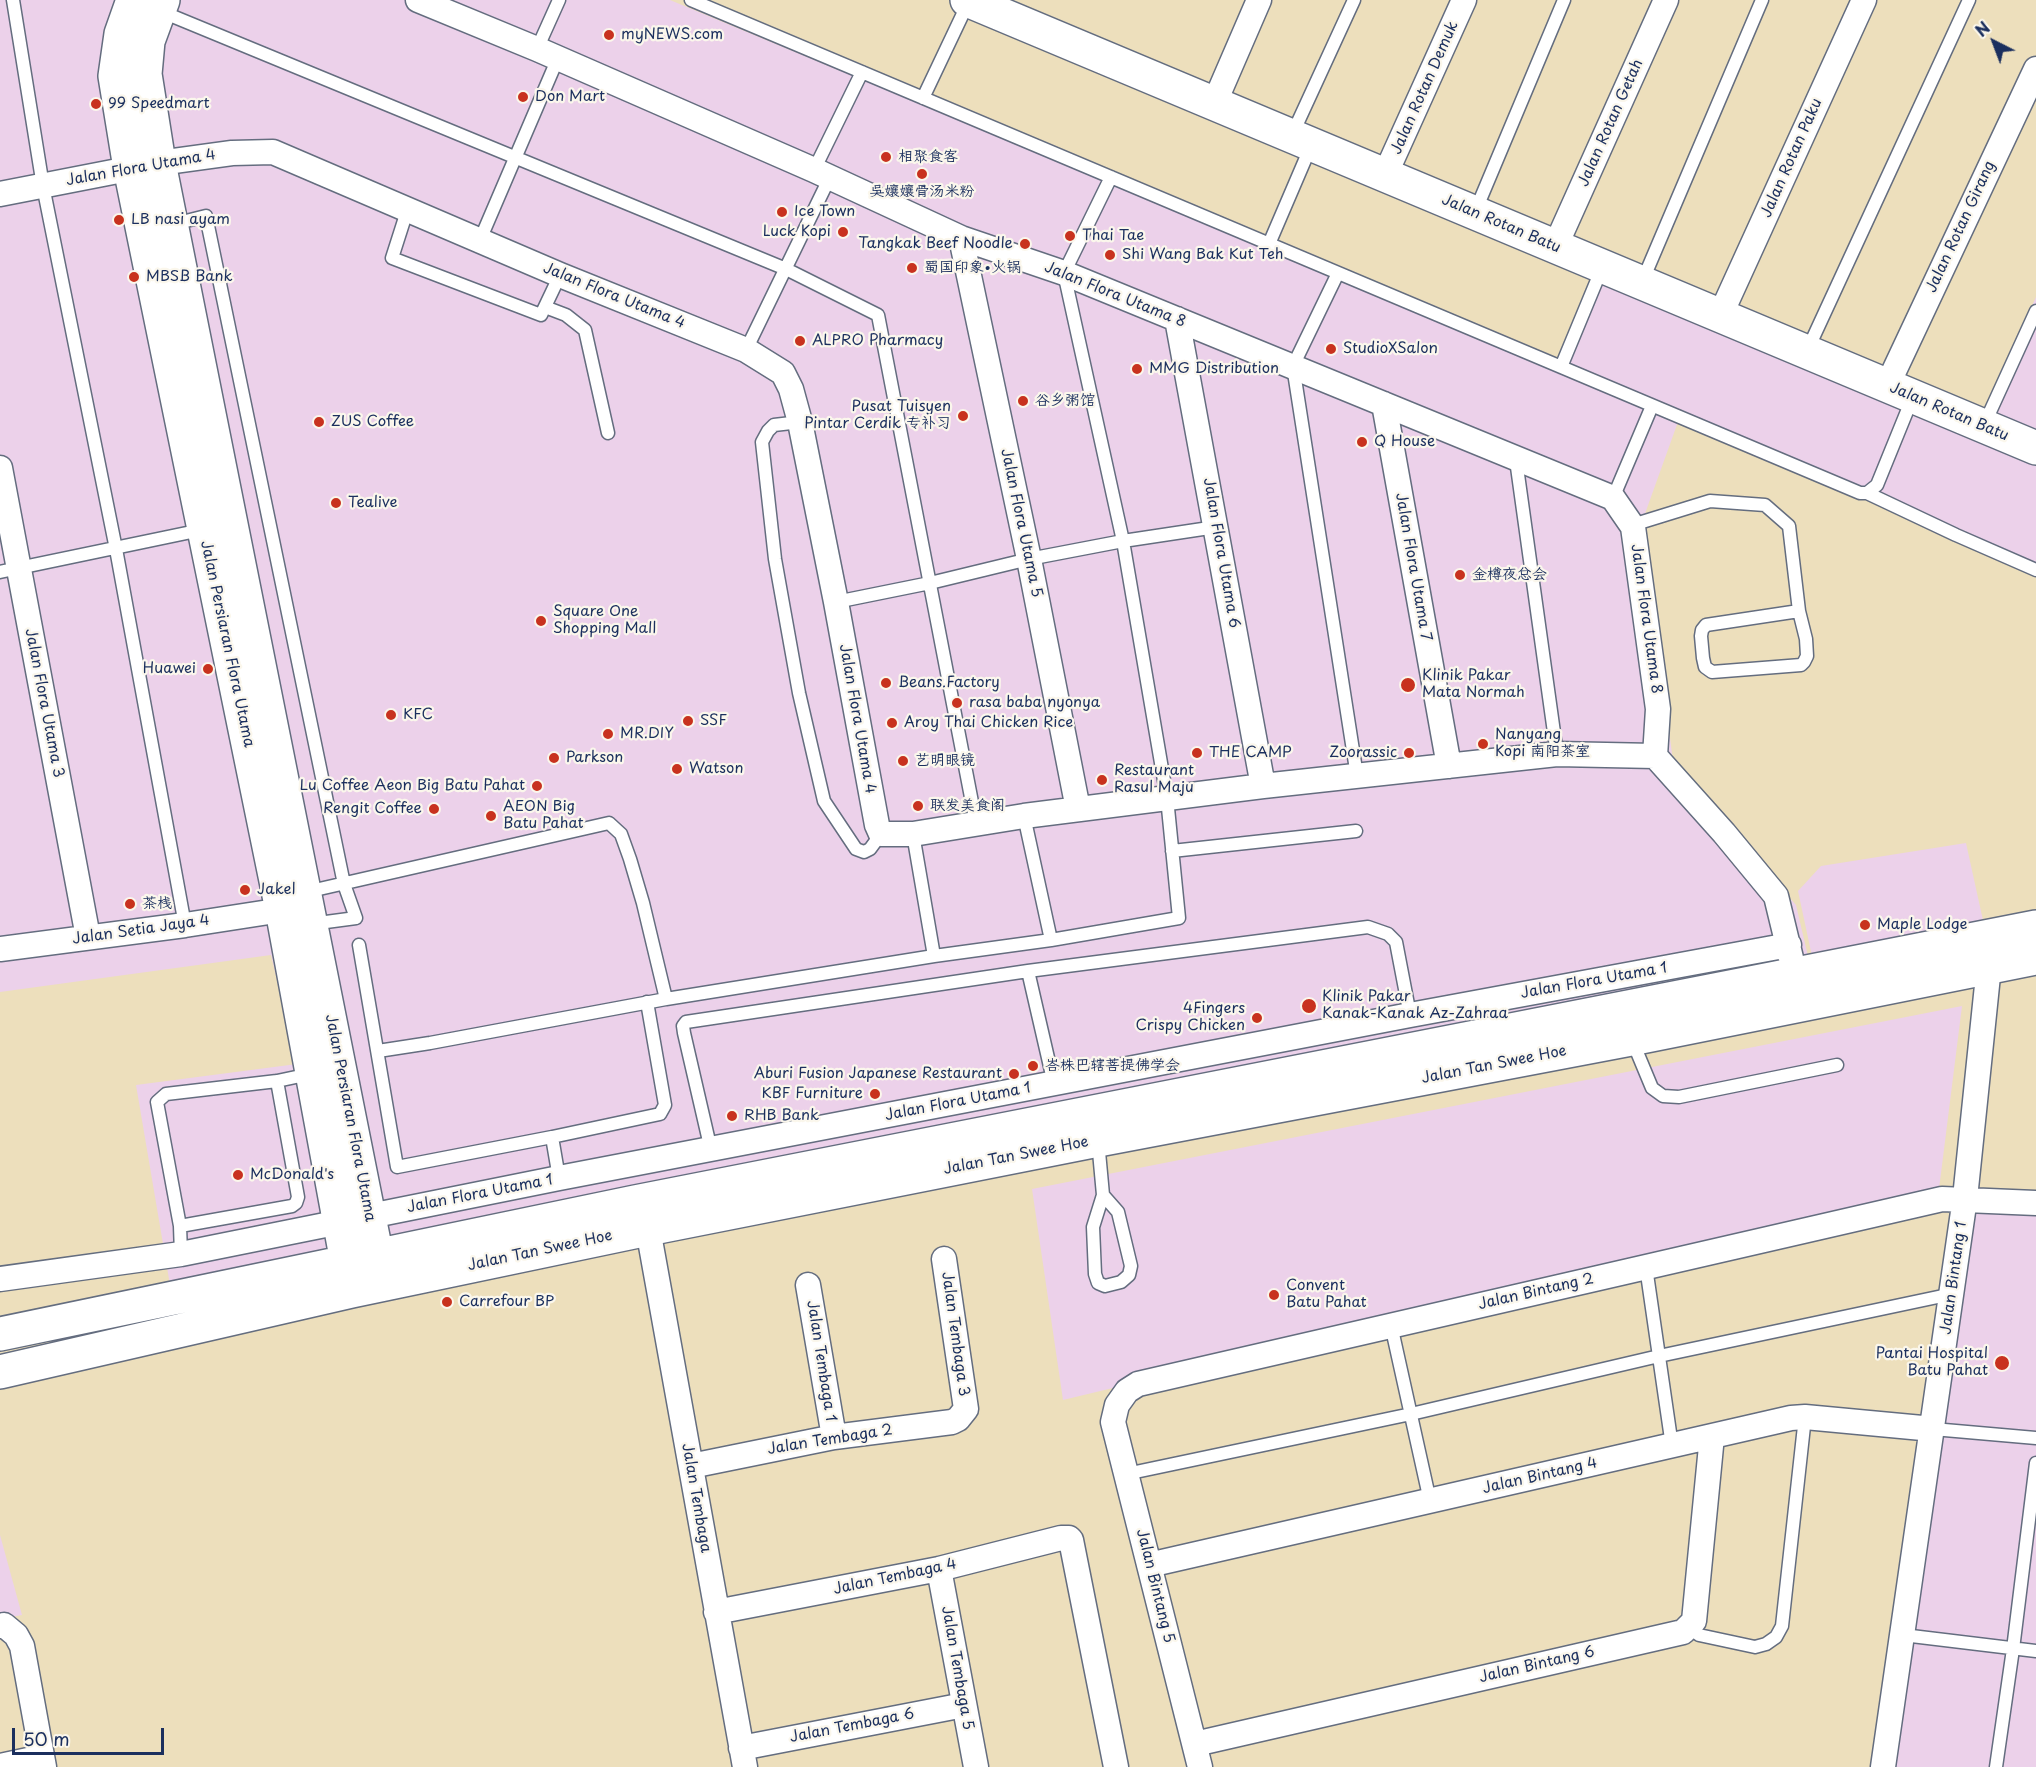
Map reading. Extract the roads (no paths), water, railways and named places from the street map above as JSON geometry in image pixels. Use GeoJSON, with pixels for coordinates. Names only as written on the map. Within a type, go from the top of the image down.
{"type":"FeatureCollection","features":[{"type":"Feature","properties":{"kind":"main road","name":"Jalan Rotan Batu"},"geometry":{"type":"LineString","coordinates":[[968,0],[2036,448]]}},
{"type":"Feature","properties":{"kind":"main road","name":"Jalan Persiaran Flora Utama"},"geometry":{"type":"LineString","coordinates":[[152,3],[144,74],[145,166],[203,530],[294,901],[312,924],[354,1220],[364,1273]]}},
{"type":"Feature","properties":{"kind":"main road","name":"Jalan Persiaran Flora Utama"},"geometry":{"type":"LineString","coordinates":[[145,166],[170,225],[294,901],[313,1073],[354,1220]]}},
{"type":"Feature","properties":{"kind":"main road","name":"Jalan Tan Swee Hoe"},"geometry":{"type":"LineString","coordinates":[[0,1372],[636,1202],[1792,960],[2036,927]]}},
{"type":"Feature","properties":{"kind":"main road","name":"Jalan Tan Swee Hoe"},"geometry":{"type":"LineString","coordinates":[[0,1334],[364,1273],[648,1229],[1098,1140],[1631,1039],[2036,958]]}},
{"type":"Feature","properties":{"kind":"street","name":"Jalan Flora Utama 8"},"geometry":{"type":"LineString","coordinates":[[418,0],[822,173],[961,238],[1064,273],[1613,498],[1634,527],[1658,709],[1655,756]]}},
{"type":"Feature","properties":{"kind":"street"},"geometry":{"type":"LineString","coordinates":[[1214,104],[1259,0]]}},
{"type":"Feature","properties":{"kind":"street","name":"Jalan Rotan Demuk"},"geometry":{"type":"LineString","coordinates":[[1385,175],[1464,0]]}},
{"type":"Feature","properties":{"kind":"street","name":"Jalan Rotan Getah"},"geometry":{"type":"LineString","coordinates":[[1555,247],[1666,0]]}},
{"type":"Feature","properties":{"kind":"street","name":"Jalan Rotan Paku"},"geometry":{"type":"LineString","coordinates":[[1720,316],[1864,0]]}},
{"type":"Feature","properties":{"kind":"street","name":"Jalan Rotan Girang"},"geometry":{"type":"LineString","coordinates":[[1900,391],[2036,69]]}},
{"type":"Feature","properties":{"kind":"street","name":"Jalan Flora Utama 4"},"geometry":{"type":"LineString","coordinates":[[0,194],[145,166],[232,153],[273,152],[560,275],[746,350],[783,373],[791,389],[800,422],[879,829]]}},
{"type":"Feature","properties":{"kind":"street","name":"Jalan Flora Utama 5"},"geometry":{"type":"LineString","coordinates":[[961,238],[1029,558],[1078,809]]}},
{"type":"Feature","properties":{"kind":"street","name":"Jalan Flora Utama 6"},"geometry":{"type":"LineString","coordinates":[[1178,320],[1263,786]]}},
{"type":"Feature","properties":{"kind":"street","name":"Jalan Flora Utama 7"},"geometry":{"type":"LineString","coordinates":[[1384,404],[1449,766]]}},
{"type":"Feature","properties":{"kind":"street","name":"Jalan Flora Utama 3"},"geometry":{"type":"LineString","coordinates":[[0,468],[9,570],[88,938]]}},
{"type":"Feature","properties":{"kind":"street"},"geometry":{"type":"LineString","coordinates":[[879,829],[913,834],[1024,816],[1263,786],[1557,754],[1655,756],[1724,833],[1776,896],[1792,960]]}},
{"type":"Feature","properties":{"kind":"street","name":"Jalan Setia Jaya 4"},"geometry":{"type":"LineString","coordinates":[[0,948],[185,925],[294,901]]}},
{"type":"Feature","properties":{"kind":"street","name":"Jalan Flora Utama 1"},"geometry":{"type":"LineString","coordinates":[[0,1279],[182,1254],[559,1178],[1410,1015],[1792,960]]}},
{"type":"Feature","properties":{"kind":"street","name":"Jalan Bintang 1"},"geometry":{"type":"LineString","coordinates":[[1883,1767],[1965,1198],[1989,966]]}},
{"type":"Feature","properties":{"kind":"street","name":"Jalan Bintang 2"},"geometry":{"type":"LineString","coordinates":[[1117,1405],[1127,1391],[1138,1384],[1942,1198],[2036,1203]]}},
{"type":"Feature","properties":{"kind":"street","name":"Jalan Tembaga"},"geometry":{"type":"LineString","coordinates":[[648,1229],[743,1757]]}},
{"type":"Feature","properties":{"kind":"street","name":"Jalan Tembaga 3"},"geometry":{"type":"LineString","coordinates":[[944,1259],[966,1409]]}},
{"type":"Feature","properties":{"kind":"street","name":"Jalan Tembaga 1"},"geometry":{"type":"LineString","coordinates":[[808,1285],[834,1437]]}},
{"type":"Feature","properties":{"kind":"street","name":"Jalan Bintang 5"},"geometry":{"type":"LineString","coordinates":[[1117,1405],[1113,1422],[1198,1755]]}},
{"type":"Feature","properties":{"kind":"street","name":"Jalan Tembaga 2"},"geometry":{"type":"LineString","coordinates":[[691,1466],[834,1437],[952,1422],[966,1409]]}},
{"type":"Feature","properties":{"kind":"street","name":"Jalan Bintang 4"},"geometry":{"type":"LineString","coordinates":[[1149,1565],[1712,1436],[1805,1417],[1933,1429]]}},
{"type":"Feature","properties":{"kind":"street"},"geometry":{"type":"LineString","coordinates":[[1688,1627],[1694,1621],[1712,1436]]}},
{"type":"Feature","properties":{"kind":"street","name":"Jalan Tembaga 4"},"geometry":{"type":"LineString","coordinates":[[716,1612],[939,1569],[1061,1538],[1071,1540],[1116,1767]]}},
{"type":"Feature","properties":{"kind":"street","name":"Jalan Tembaga 5"},"geometry":{"type":"LineString","coordinates":[[939,1569],[976,1767]]}},
{"type":"Feature","properties":{"kind":"street"},"geometry":{"type":"LineString","coordinates":[[0,1766],[43,1762],[22,1646],[16,1635],[2,1625]]}},
{"type":"Feature","properties":{"kind":"street","name":"Jalan Bintang 6"},"geometry":{"type":"LineString","coordinates":[[1198,1755],[1683,1632],[1688,1627]]}},
{"type":"Feature","properties":{"kind":"street","name":"Jalan Tembaga 6"},"geometry":{"type":"LineString","coordinates":[[743,1757],[964,1705]]}},
{"type":"Feature","properties":{"kind":"lane"},"geometry":{"type":"LineString","coordinates":[[13,0],[43,186],[116,549],[185,925]]}},
{"type":"Feature","properties":{"kind":"lane"},"geometry":{"type":"LineString","coordinates":[[480,240],[515,158],[548,54],[559,0]]}},
{"type":"Feature","properties":{"kind":"lane"},"geometry":{"type":"LineString","coordinates":[[691,0],[1652,406],[1860,493],[1867,493],[2036,570]]}},
{"type":"Feature","properties":{"kind":"lane"},"geometry":{"type":"LineString","coordinates":[[923,98],[968,0]]}},
{"type":"Feature","properties":{"kind":"lane"},"geometry":{"type":"LineString","coordinates":[[1269,244],[1301,140],[1354,0]]}},
{"type":"Feature","properties":{"kind":"lane"},"geometry":{"type":"LineString","coordinates":[[1474,213],[1564,0]]}},
{"type":"Feature","properties":{"kind":"lane"},"geometry":{"type":"LineString","coordinates":[[1642,283],[1762,0]]}},
{"type":"Feature","properties":{"kind":"lane"},"geometry":{"type":"LineString","coordinates":[[1806,352],[1969,0]]}},
{"type":"Feature","properties":{"kind":"lane"},"geometry":{"type":"LineString","coordinates":[[152,3],[515,158],[786,269],[878,315],[976,824]]}},
{"type":"Feature","properties":{"kind":"lane"},"geometry":{"type":"LineString","coordinates":[[746,350],[786,269],[862,72]]}},
{"type":"Feature","properties":{"kind":"lane"},"geometry":{"type":"LineString","coordinates":[[378,1051],[646,1002],[1177,919],[1179,915],[1167,798],[1123,541],[1064,273],[1111,177]]}},
{"type":"Feature","properties":{"kind":"lane"},"geometry":{"type":"LineString","coordinates":[[408,208],[392,258],[541,315],[560,275]]}},
{"type":"Feature","properties":{"kind":"lane"},"geometry":{"type":"LineString","coordinates":[[170,225],[206,216],[344,884],[356,918],[312,924]]}},
{"type":"Feature","properties":{"kind":"lane"},"geometry":{"type":"LineString","coordinates":[[1561,367],[1602,267]]}},
{"type":"Feature","properties":{"kind":"lane"},"geometry":{"type":"LineString","coordinates":[[1338,273],[1293,366],[1357,776]]}},
{"type":"Feature","properties":{"kind":"lane"},"geometry":{"type":"LineString","coordinates":[[545,307],[566,315],[585,330],[608,434]]}},
{"type":"Feature","properties":{"kind":"lane"},"geometry":{"type":"LineString","coordinates":[[1984,426],[2036,311]]}},
{"type":"Feature","properties":{"kind":"lane"},"geometry":{"type":"LineString","coordinates":[[1867,493],[1877,485],[1900,391]]}},
{"type":"Feature","properties":{"kind":"lane"},"geometry":{"type":"LineString","coordinates":[[1613,498],[1652,406]]}},
{"type":"Feature","properties":{"kind":"lane"},"geometry":{"type":"LineString","coordinates":[[800,422],[774,425],[762,442],[775,559],[799,693],[824,801],[856,849],[864,852],[870,849],[879,829]]}},
{"type":"Feature","properties":{"kind":"lane"},"geometry":{"type":"LineString","coordinates":[[1516,460],[1557,754]]}},
{"type":"Feature","properties":{"kind":"lane"},"geometry":{"type":"LineString","coordinates":[[1634,527],[1642,522],[1710,501],[1765,506],[1789,526],[1807,656],[1801,665],[1712,672],[1705,667],[1701,636],[1706,625],[1800,611]]}},
{"type":"Feature","properties":{"kind":"lane"},"geometry":{"type":"LineString","coordinates":[[836,602],[930,583],[1029,558],[1216,527]]}},
{"type":"Feature","properties":{"kind":"lane"},"geometry":{"type":"LineString","coordinates":[[9,570],[203,530]]}},
{"type":"Feature","properties":{"kind":"lane"},"geometry":{"type":"LineString","coordinates":[[1024,816],[1051,940]]}},
{"type":"Feature","properties":{"kind":"lane"},"geometry":{"type":"LineString","coordinates":[[294,901],[344,884],[609,823],[621,834],[630,859],[666,999]]}},
{"type":"Feature","properties":{"kind":"lane"},"geometry":{"type":"LineString","coordinates":[[1172,851],[1356,831]]}},
{"type":"Feature","properties":{"kind":"lane"},"geometry":{"type":"LineString","coordinates":[[913,834],[934,956]]}},
{"type":"Feature","properties":{"kind":"lane"},"geometry":{"type":"LineString","coordinates":[[711,1150],[684,1033],[683,1026],[686,1022],[1028,971],[1368,927],[1388,934],[1396,942],[1410,1015]]}},
{"type":"Feature","properties":{"kind":"lane"},"geometry":{"type":"LineString","coordinates":[[359,945],[397,1167],[660,1114],[665,1105],[646,1002]]}},
{"type":"Feature","properties":{"kind":"lane"},"geometry":{"type":"LineString","coordinates":[[1028,971],[1054,1084]]}},
{"type":"Feature","properties":{"kind":"lane"},"geometry":{"type":"LineString","coordinates":[[1631,1039],[1652,1088],[1663,1096],[1679,1097],[1837,1065]]}},
{"type":"Feature","properties":{"kind":"lane"},"geometry":{"type":"LineString","coordinates":[[182,1254],[180,1226],[157,1102],[166,1094],[277,1082],[313,1073]]}},
{"type":"Feature","properties":{"kind":"lane"},"geometry":{"type":"LineString","coordinates":[[180,1226],[292,1206],[296,1203],[298,1197],[277,1082]]}},
{"type":"Feature","properties":{"kind":"lane"},"geometry":{"type":"LineString","coordinates":[[552,1137],[559,1178]]}},
{"type":"Feature","properties":{"kind":"lane"},"geometry":{"type":"LineString","coordinates":[[1098,1140],[1103,1195],[1093,1227],[1095,1274],[1098,1283],[1105,1286],[1121,1282],[1129,1275],[1131,1266],[1118,1212],[1103,1195]]}},
{"type":"Feature","properties":{"kind":"lane"},"geometry":{"type":"LineString","coordinates":[[1646,1267],[1672,1446]]}},
{"type":"Feature","properties":{"kind":"lane"},"geometry":{"type":"LineString","coordinates":[[1126,1474],[1411,1414],[1659,1356],[1952,1294]]}},
{"type":"Feature","properties":{"kind":"lane"},"geometry":{"type":"LineString","coordinates":[[1391,1325],[1430,1501]]}},
{"type":"Feature","properties":{"kind":"lane"},"geometry":{"type":"LineString","coordinates":[[1688,1627],[1699,1635],[1755,1647],[1766,1644],[1776,1637],[1782,1626],[1805,1417]]}},
{"type":"Feature","properties":{"kind":"lane"},"geometry":{"type":"LineString","coordinates":[[1933,1429],[2036,1438]]}},
{"type":"Feature","properties":{"kind":"lane"},"geometry":{"type":"LineString","coordinates":[[1996,1767],[2036,1463]]}},
{"type":"Feature","properties":{"kind":"lane"},"geometry":{"type":"LineString","coordinates":[[1903,1635],[2036,1651]]}},
{"type":"Feature","properties":{"kind":"place","name":"myNEWS.com"},"geometry":{"type":"Point","coordinates":[609,35]}},
{"type":"Feature","properties":{"kind":"place","name":"Don Mart"},"geometry":{"type":"Point","coordinates":[523,97]}},
{"type":"Feature","properties":{"kind":"place","name":"99 Speedmart"},"geometry":{"type":"Point","coordinates":[96,104]}},
{"type":"Feature","properties":{"kind":"place","name":"相聚食客"},"geometry":{"type":"Point","coordinates":[886,157]}},
{"type":"Feature","properties":{"kind":"place","name":"吴孃孃骨汤米粉"},"geometry":{"type":"Point","coordinates":[922,174]}},
{"type":"Feature","properties":{"kind":"place","name":"Ice Town"},"geometry":{"type":"Point","coordinates":[782,212]}},
{"type":"Feature","properties":{"kind":"place","name":"LB nasi ayam"},"geometry":{"type":"Point","coordinates":[119,220]}},
{"type":"Feature","properties":{"kind":"place","name":"Luck Kopi"},"geometry":{"type":"Point","coordinates":[843,232]}},
{"type":"Feature","properties":{"kind":"place","name":"Thai Tae"},"geometry":{"type":"Point","coordinates":[1070,236]}},
{"type":"Feature","properties":{"kind":"place","name":"Tangkak Beef Noodle"},"geometry":{"type":"Point","coordinates":[1025,244]}},
{"type":"Feature","properties":{"kind":"place","name":"Shi Wang Bak Kut Teh"},"geometry":{"type":"Point","coordinates":[1110,255]}},
{"type":"Feature","properties":{"kind":"place","name":"蜀国印象•火锅"},"geometry":{"type":"Point","coordinates":[912,268]}},
{"type":"Feature","properties":{"kind":"place","name":"MBSB Bank"},"geometry":{"type":"Point","coordinates":[134,277]}},
{"type":"Feature","properties":{"kind":"place","name":"ALPRO Pharmacy"},"geometry":{"type":"Point","coordinates":[800,341]}},
{"type":"Feature","properties":{"kind":"place","name":"StudioXSalon"},"geometry":{"type":"Point","coordinates":[1331,349]}},
{"type":"Feature","properties":{"kind":"place","name":"MMG Distribution"},"geometry":{"type":"Point","coordinates":[1137,369]}},
{"type":"Feature","properties":{"kind":"place","name":"谷乡粥馆"},"geometry":{"type":"Point","coordinates":[1023,401]}},
{"type":"Feature","properties":{"kind":"place","name":"Pusat Tuisyen Pintar Cerdik 专补习"},"geometry":{"type":"Point","coordinates":[963,416]}},
{"type":"Feature","properties":{"kind":"place","name":"ZUS Coffee"},"geometry":{"type":"Point","coordinates":[319,422]}},
{"type":"Feature","properties":{"kind":"place","name":"Q House"},"geometry":{"type":"Point","coordinates":[1362,442]}},
{"type":"Feature","properties":{"kind":"place","name":"Tealive"},"geometry":{"type":"Point","coordinates":[336,503]}},
{"type":"Feature","properties":{"kind":"place","name":"金樽夜总会"},"geometry":{"type":"Point","coordinates":[1460,575]}},
{"type":"Feature","properties":{"kind":"place","name":"Square One Shopping Mall"},"geometry":{"type":"Point","coordinates":[541,621]}},
{"type":"Feature","properties":{"kind":"place","name":"Huawei"},"geometry":{"type":"Point","coordinates":[208,669]}},
{"type":"Feature","properties":{"kind":"place","name":"Beans.Factory"},"geometry":{"type":"Point","coordinates":[886,683]}},
{"type":"Feature","properties":{"kind":"place","name":"Klinik Pakar Mata Normah"},"geometry":{"type":"Point","coordinates":[1408,685]}},
{"type":"Feature","properties":{"kind":"place","name":"rasa baba nyonya"},"geometry":{"type":"Point","coordinates":[957,703]}},
{"type":"Feature","properties":{"kind":"place","name":"KFC"},"geometry":{"type":"Point","coordinates":[391,715]}},
{"type":"Feature","properties":{"kind":"place","name":"SSF"},"geometry":{"type":"Point","coordinates":[688,721]}},
{"type":"Feature","properties":{"kind":"place","name":"Aroy Thai Chicken Rice"},"geometry":{"type":"Point","coordinates":[892,723]}},
{"type":"Feature","properties":{"kind":"place","name":"MR.DIY"},"geometry":{"type":"Point","coordinates":[608,734]}},
{"type":"Feature","properties":{"kind":"place","name":"Nanyang Kopi 南阳茶室"},"geometry":{"type":"Point","coordinates":[1483,744]}},
{"type":"Feature","properties":{"kind":"place","name":"THE CAMP"},"geometry":{"type":"Point","coordinates":[1197,753]}},
{"type":"Feature","properties":{"kind":"place","name":"Zoorassic"},"geometry":{"type":"Point","coordinates":[1409,753]}},
{"type":"Feature","properties":{"kind":"place","name":"Parkson"},"geometry":{"type":"Point","coordinates":[554,758]}},
{"type":"Feature","properties":{"kind":"place","name":"艺明眼镜"},"geometry":{"type":"Point","coordinates":[903,761]}},
{"type":"Feature","properties":{"kind":"place","name":"Watson"},"geometry":{"type":"Point","coordinates":[677,769]}},
{"type":"Feature","properties":{"kind":"place","name":"Restaurant Rasul Maju"},"geometry":{"type":"Point","coordinates":[1102,780]}},
{"type":"Feature","properties":{"kind":"place","name":"Lu Coffee Aeon Big Batu Pahat"},"geometry":{"type":"Point","coordinates":[537,786]}},
{"type":"Feature","properties":{"kind":"place","name":"联发美食阁"},"geometry":{"type":"Point","coordinates":[918,806]}},
{"type":"Feature","properties":{"kind":"place","name":"Rengit Coffee"},"geometry":{"type":"Point","coordinates":[434,809]}},
{"type":"Feature","properties":{"kind":"place","name":"AEON Big Batu Pahat"},"geometry":{"type":"Point","coordinates":[491,816]}},
{"type":"Feature","properties":{"kind":"place","name":"Jakel"},"geometry":{"type":"Point","coordinates":[245,890]}},
{"type":"Feature","properties":{"kind":"place","name":"茶栈"},"geometry":{"type":"Point","coordinates":[130,904]}},
{"type":"Feature","properties":{"kind":"place","name":"Maple Lodge"},"geometry":{"type":"Point","coordinates":[1865,925]}},
{"type":"Feature","properties":{"kind":"place","name":"Klinik Pakar Kanak-Kanak Az-Zahraa"},"geometry":{"type":"Point","coordinates":[1309,1006]}},
{"type":"Feature","properties":{"kind":"place","name":"4Fingers Crispy Chicken"},"geometry":{"type":"Point","coordinates":[1257,1018]}},
{"type":"Feature","properties":{"kind":"place","name":"峇株巴辖菩提佛学会"},"geometry":{"type":"Point","coordinates":[1033,1066]}},
{"type":"Feature","properties":{"kind":"place","name":"Aburi Fusion Japanese Restaurant"},"geometry":{"type":"Point","coordinates":[1014,1074]}},
{"type":"Feature","properties":{"kind":"place","name":"KBF Furniture"},"geometry":{"type":"Point","coordinates":[875,1094]}},
{"type":"Feature","properties":{"kind":"place","name":"RHB Bank"},"geometry":{"type":"Point","coordinates":[732,1116]}},
{"type":"Feature","properties":{"kind":"place","name":"McDonald's"},"geometry":{"type":"Point","coordinates":[238,1175]}},
{"type":"Feature","properties":{"kind":"place","name":"Convent Batu Pahat"},"geometry":{"type":"Point","coordinates":[1274,1295]}},
{"type":"Feature","properties":{"kind":"place","name":"Carrefour BP"},"geometry":{"type":"Point","coordinates":[447,1302]}},
{"type":"Feature","properties":{"kind":"place","name":"Pantai Hospital Batu Pahat"},"geometry":{"type":"Point","coordinates":[2002,1363]}}]}
